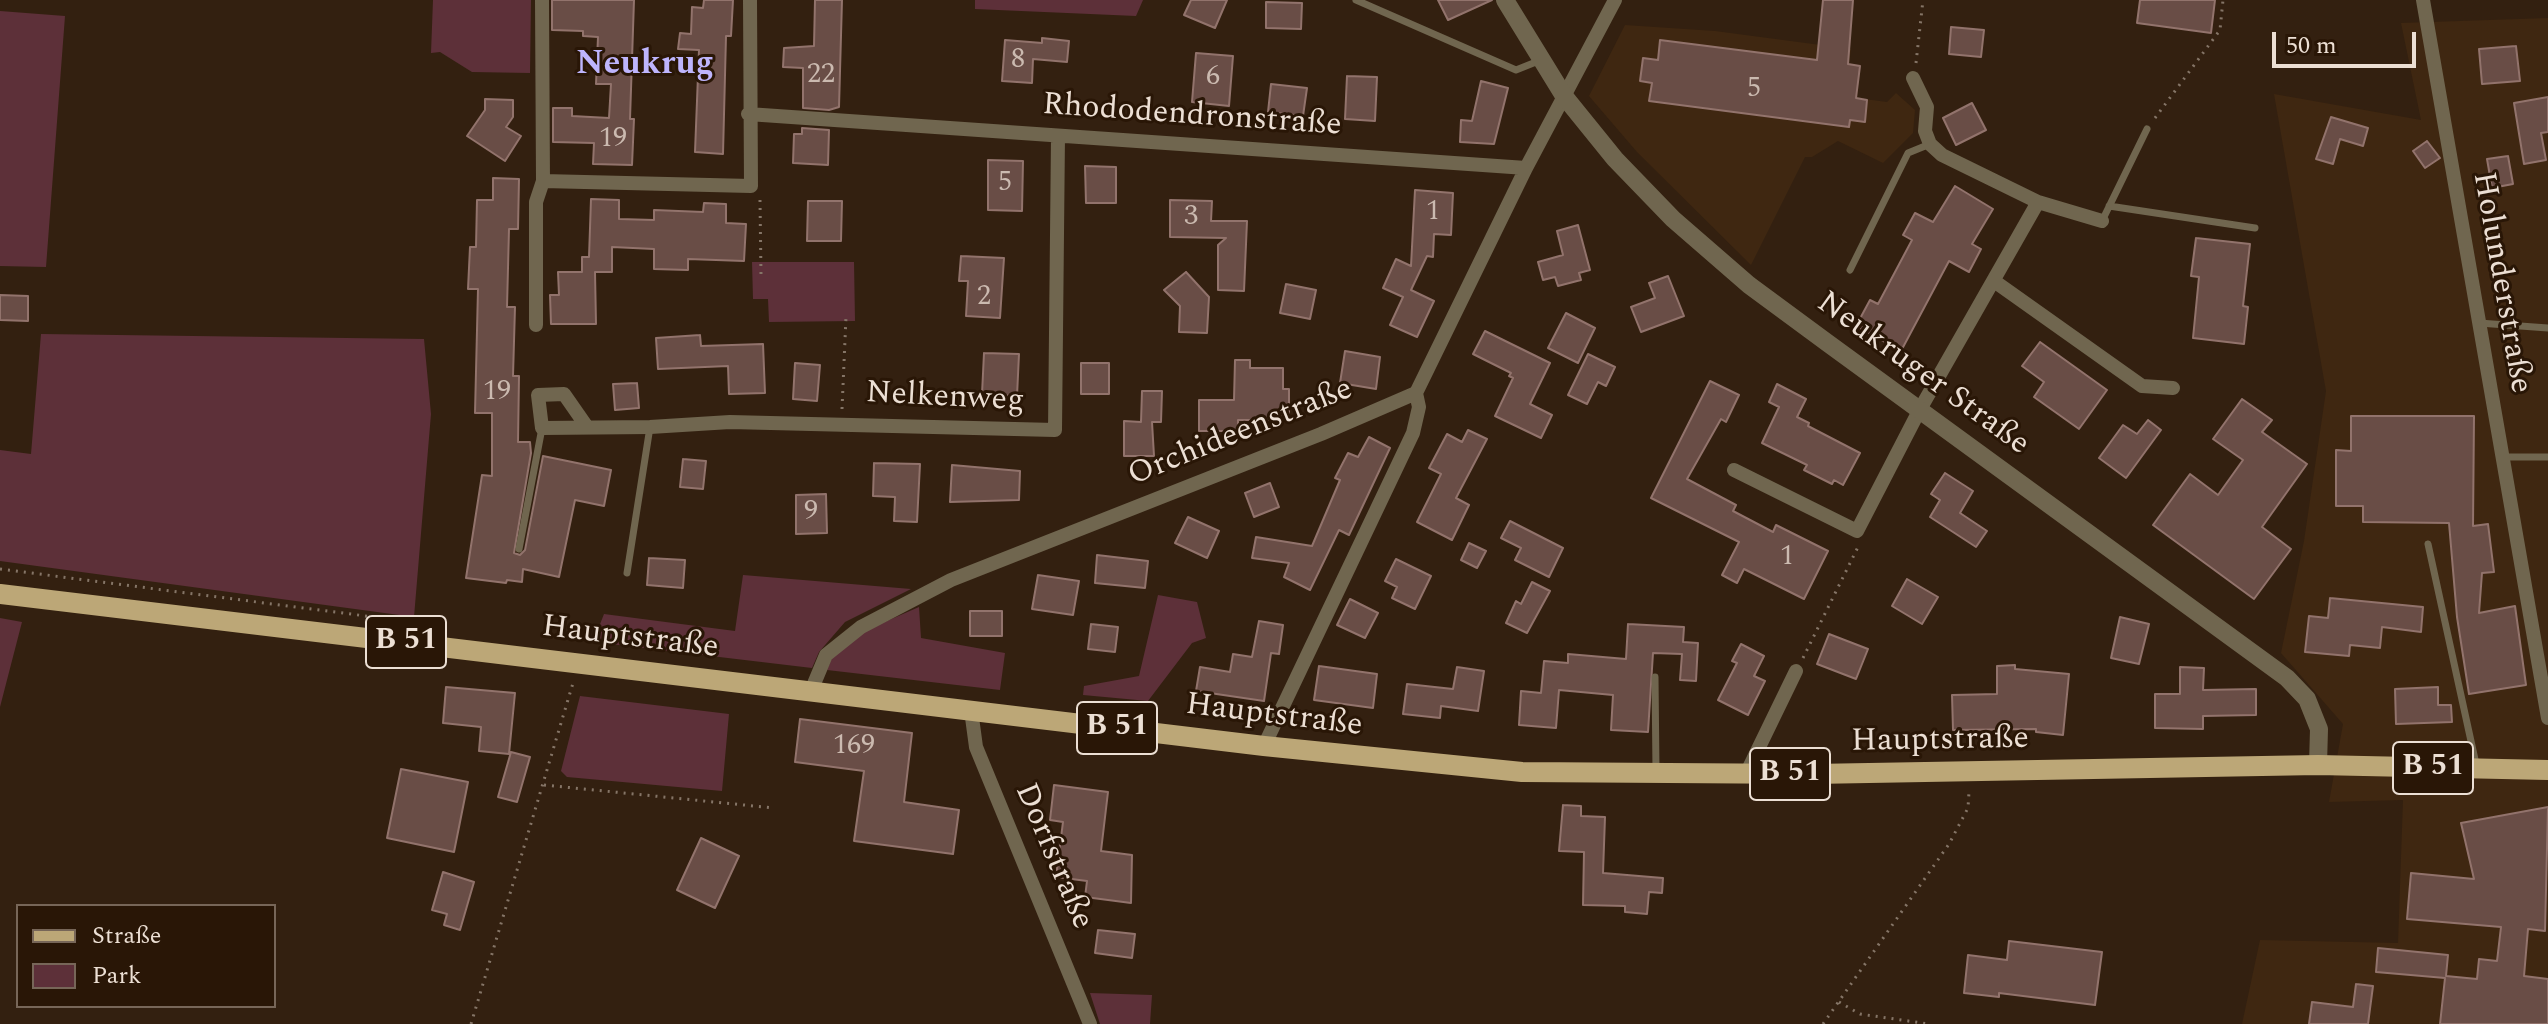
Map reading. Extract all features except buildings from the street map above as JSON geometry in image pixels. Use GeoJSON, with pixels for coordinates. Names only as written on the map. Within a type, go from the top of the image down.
{"type":"FeatureCollection","features":[{"type":"Feature","properties":{"kind":"main road","name":"Hauptstraße"},"geometry":{"type":"LineString","coordinates":[[0,594],[1264,746],[1522,772],[1656,775],[2318,765],[2548,770]]}},
{"type":"Feature","properties":{"kind":"street"},"geometry":{"type":"LineString","coordinates":[[536,325],[536,202],[543,181],[542,0]]}},
{"type":"Feature","properties":{"kind":"street"},"geometry":{"type":"LineString","coordinates":[[543,181],[751,186],[748,114],[750,0]]}},
{"type":"Feature","properties":{"kind":"street","name":"Neukruger Straße"},"geometry":{"type":"LineString","coordinates":[[1505,0],[1564,96],[1615,159],[1673,219],[1749,285],[2287,678],[2307,699],[2319,729],[2318,765]]}},
{"type":"Feature","properties":{"kind":"street"},"geometry":{"type":"LineString","coordinates":[[1264,746],[1413,433],[1419,407],[1416,393],[1526,168],[1615,0]]}},
{"type":"Feature","properties":{"kind":"street","name":"Holunderstraße"},"geometry":{"type":"LineString","coordinates":[[2423,0],[2548,718]]}},
{"type":"Feature","properties":{"kind":"street"},"geometry":{"type":"LineString","coordinates":[[1913,78],[1927,107],[1925,131],[1930,144],[1942,155],[2038,202],[2102,221]]}},
{"type":"Feature","properties":{"kind":"street","name":"Rhododendronstraße"},"geometry":{"type":"LineString","coordinates":[[748,114],[1526,168]]}},
{"type":"Feature","properties":{"kind":"street","name":"Nelkenweg"},"geometry":{"type":"LineString","coordinates":[[542,428],[650,427],[730,422],[1055,430],[1058,136]]}},
{"type":"Feature","properties":{"kind":"street"},"geometry":{"type":"LineString","coordinates":[[1734,470],[1857,531],[1919,411],[2038,202]]}},
{"type":"Feature","properties":{"kind":"street"},"geometry":{"type":"LineString","coordinates":[[1994,281],[2142,386],[2173,388]]}},
{"type":"Feature","properties":{"kind":"street","name":"Orchideenstraße"},"geometry":{"type":"LineString","coordinates":[[811,691],[826,655],[861,627],[951,580],[1321,434],[1416,393]]}},
{"type":"Feature","properties":{"kind":"street"},"geometry":{"type":"LineString","coordinates":[[542,428],[538,395],[564,394],[587,427]]}},
{"type":"Feature","properties":{"kind":"street"},"geometry":{"type":"LineString","coordinates":[[1746,774],[1796,671]]}},
{"type":"Feature","properties":{"kind":"street","name":"Dorfstraße"},"geometry":{"type":"LineString","coordinates":[[971,710],[976,747],[1090,1024]]}},
{"type":"Feature","properties":{"kind":"lane"},"geometry":{"type":"LineString","coordinates":[[1356,0],[1516,70],[1541,59]]}},
{"type":"Feature","properties":{"kind":"lane"},"geometry":{"type":"LineString","coordinates":[[2102,221],[2147,129]]}},
{"type":"Feature","properties":{"kind":"lane"},"geometry":{"type":"LineString","coordinates":[[1850,270],[1908,153],[1930,144]]}},
{"type":"Feature","properties":{"kind":"lane"},"geometry":{"type":"LineString","coordinates":[[2109,206],[2255,228]]}},
{"type":"Feature","properties":{"kind":"lane"},"geometry":{"type":"LineString","coordinates":[[2479,323],[2548,328]]}},
{"type":"Feature","properties":{"kind":"lane"},"geometry":{"type":"LineString","coordinates":[[627,573],[650,427]]}},
{"type":"Feature","properties":{"kind":"lane"},"geometry":{"type":"LineString","coordinates":[[519,549],[542,428]]}},
{"type":"Feature","properties":{"kind":"lane"},"geometry":{"type":"LineString","coordinates":[[2502,457],[2548,457]]}},
{"type":"Feature","properties":{"kind":"lane"},"geometry":{"type":"LineString","coordinates":[[2428,544],[2477,769]]}},
{"type":"Feature","properties":{"kind":"lane"},"geometry":{"type":"LineString","coordinates":[[1655,677],[1656,775]]}},
{"type":"Feature","properties":{"kind":"path"},"geometry":{"type":"LineString","coordinates":[[1913,78],[1923,0]]}},
{"type":"Feature","properties":{"kind":"path"},"geometry":{"type":"LineString","coordinates":[[2147,129],[2220,30],[2223,0]]}},
{"type":"Feature","properties":{"kind":"path"},"geometry":{"type":"LineString","coordinates":[[751,186],[761,201],[761,275]]}},
{"type":"Feature","properties":{"kind":"path"},"geometry":{"type":"LineString","coordinates":[[842,423],[846,317]]}},
{"type":"Feature","properties":{"kind":"path"},"geometry":{"type":"LineString","coordinates":[[1796,671],[1859,545],[1857,531]]}},
{"type":"Feature","properties":{"kind":"path"},"geometry":{"type":"LineString","coordinates":[[471,1024],[572,693],[576,663]]}},
{"type":"Feature","properties":{"kind":"path"},"geometry":{"type":"LineString","coordinates":[[1823,1024],[1949,844],[1968,808],[1970,772]]}},
{"type":"Feature","properties":{"kind":"path"},"geometry":{"type":"LineString","coordinates":[[544,785],[774,808]]}},
{"type":"Feature","properties":{"kind":"path"},"geometry":{"type":"LineString","coordinates":[[1839,1002],[1860,1014],[1929,1024]]}},
{"type":"Feature","properties":{"kind":"shaded area"},"geometry":{"type":"Polygon","coordinates":[[[2548,18],[2548,1024],[2242,1024],[2260,940],[2398,943],[2403,800],[2329,802],[2343,724],[2281,653],[2304,541],[2326,391],[2274,94],[2421,120],[2401,23],[2548,18]]]}},
{"type":"Feature","properties":{"kind":"shaded area"},"geometry":{"type":"Polygon","coordinates":[[[1625,25],[1715,31],[1851,49],[1849,64],[1860,66],[1857,98],[1887,102],[1896,93],[1915,110],[1913,133],[1883,163],[1838,141],[1812,157],[1805,157],[1751,265],[1637,152],[1589,96],[1625,25]]]}},
{"type":"Feature","properties":{"kind":"green space"},"geometry":{"type":"Polygon","coordinates":[[[433,0],[531,0],[530,73],[472,72],[440,52],[431,53],[433,0]]]}},
{"type":"Feature","properties":{"kind":"green space"},"geometry":{"type":"Polygon","coordinates":[[[975,0],[1143,0],[1136,16],[975,9],[975,0]]]}},
{"type":"Feature","properties":{"kind":"green space"},"geometry":{"type":"Polygon","coordinates":[[[0,11],[65,16],[46,267],[0,266],[0,11]]]}},
{"type":"Feature","properties":{"kind":"green space"},"geometry":{"type":"Polygon","coordinates":[[[752,262],[854,262],[855,321],[769,322],[768,299],[753,299],[752,262]]]}},
{"type":"Feature","properties":{"kind":"green space"},"geometry":{"type":"Polygon","coordinates":[[[41,334],[424,339],[431,414],[414,617],[0,561],[0,450],[31,454],[41,334]]]}},
{"type":"Feature","properties":{"kind":"green space"},"geometry":{"type":"Polygon","coordinates":[[[743,575],[911,589],[845,622],[819,652],[812,668],[593,642],[604,614],[735,631],[743,575]]]}},
{"type":"Feature","properties":{"kind":"green space"},"geometry":{"type":"Polygon","coordinates":[[[1158,595],[1197,602],[1206,638],[1192,643],[1148,701],[1083,695],[1084,686],[1139,676],[1158,595]]]}},
{"type":"Feature","properties":{"kind":"green space"},"geometry":{"type":"Polygon","coordinates":[[[919,607],[921,638],[1005,653],[1000,690],[827,670],[832,658],[866,630],[919,607]]]}},
{"type":"Feature","properties":{"kind":"green space"},"geometry":{"type":"Polygon","coordinates":[[[0,618],[22,622],[0,707],[0,618]]]}},
{"type":"Feature","properties":{"kind":"green space"},"geometry":{"type":"Polygon","coordinates":[[[580,696],[729,714],[722,791],[567,777],[561,771],[580,696]]]}},
{"type":"Feature","properties":{"kind":"green space"},"geometry":{"type":"Polygon","coordinates":[[[1090,993],[1152,995],[1150,1024],[1100,1024],[1090,993]]]}},
{"type":"Feature","properties":{"kind":"district","name":"Neukrug"},"geometry":{"type":"Point","coordinates":[645,66]}}]}
